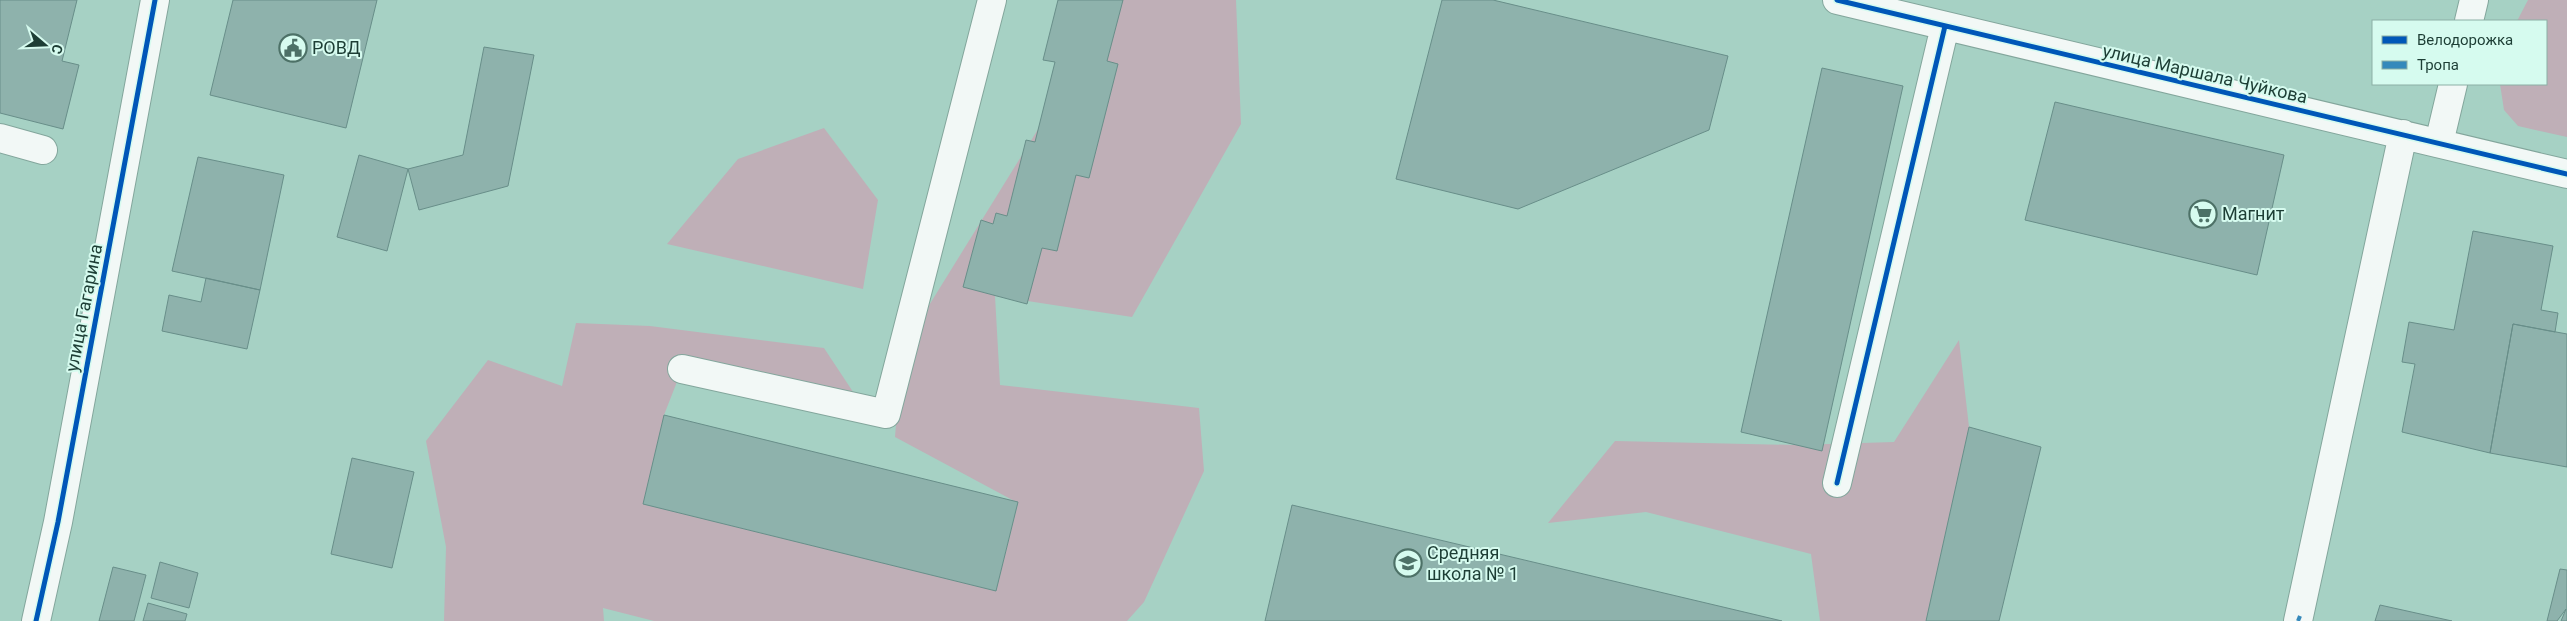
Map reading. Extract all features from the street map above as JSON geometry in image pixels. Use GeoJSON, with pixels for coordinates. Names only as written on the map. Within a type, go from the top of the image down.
{"type":"FeatureCollection","features":[{"type":"Feature","properties":{"kind":"street","name":"улица Гагарина"},"geometry":{"type":"LineString","coordinates":[[36,621],[58,522],[155,0]]}},
{"type":"Feature","properties":{"kind":"street"},"geometry":{"type":"LineString","coordinates":[[682,369],[886,414],[992,0]]}},
{"type":"Feature","properties":{"kind":"street","name":"улица Маршала Чуйкова"},"geometry":{"type":"LineString","coordinates":[[1837,0],[2567,174]]}},
{"type":"Feature","properties":{"kind":"street"},"geometry":{"type":"LineString","coordinates":[[2469,20],[2474,0]]}},
{"type":"Feature","properties":{"kind":"street"},"geometry":{"type":"LineString","coordinates":[[1838,482],[1945,26]]}},
{"type":"Feature","properties":{"kind":"street"},"geometry":{"type":"LineString","coordinates":[[2439,143],[2453,85]]}},
{"type":"Feature","properties":{"kind":"street"},"geometry":{"type":"LineString","coordinates":[[2299,618],[2403,134]]}},
{"type":"Feature","properties":{"kind":"street"},"geometry":{"type":"LineString","coordinates":[[0,138],[44,150]]}},
{"type":"Feature","properties":{"kind":"shaded area"},"geometry":{"type":"Polygon","coordinates":[[[1118,0],[1236,0],[1241,124],[1132,317],[995,296],[1000,385],[1199,408],[1204,471],[1144,602],[1127,621],[654,621],[603,608],[604,621],[444,621],[446,547],[426,441],[488,360],[562,386],[576,323],[650,326],[824,348],[865,410],[682,369],[664,415],[643,504],[996,591],[1018,503],[895,437],[902,349],[1118,0]]]}},
{"type":"Feature","properties":{"kind":"shaded area"},"geometry":{"type":"Polygon","coordinates":[[[2528,0],[2567,0],[2567,137],[2518,126],[2504,110],[2500,85],[2547,85],[2547,20],[2518,20],[2528,0]]]}},
{"type":"Feature","properties":{"kind":"shaded area"},"geometry":{"type":"Polygon","coordinates":[[[824,128],[878,200],[863,289],[667,244],[738,159],[824,128]]]}},
{"type":"Feature","properties":{"kind":"shaded area"},"geometry":{"type":"Polygon","coordinates":[[[1959,340],[1969,427],[1926,621],[1820,621],[1811,554],[1646,512],[1548,523],[1615,441],[1796,445],[1894,442],[1959,340]]]}},
{"type":"Feature","properties":{"kind":"building"},"geometry":{"type":"Polygon","coordinates":[[[0,0],[77,0],[62,61],[79,65],[63,129],[0,113],[0,0]]]}},
{"type":"Feature","properties":{"kind":"building","name":"РОВД"},"geometry":{"type":"Polygon","coordinates":[[[233,0],[377,0],[346,128],[210,95],[233,0]]]}},
{"type":"Feature","properties":{"kind":"building"},"geometry":{"type":"Polygon","coordinates":[[[1058,0],[1123,0],[1107,61],[1118,64],[1089,178],[1076,175],[1057,251],[1042,248],[1027,304],[963,287],[981,220],[993,224],[996,213],[1007,216],[1026,140],[1035,142],[1055,62],[1043,60],[1058,0]]]}},
{"type":"Feature","properties":{"kind":"building"},"geometry":{"type":"Polygon","coordinates":[[[1442,0],[1493,0],[1728,56],[1709,130],[1518,209],[1396,179],[1442,0]]]}},
{"type":"Feature","properties":{"kind":"building"},"geometry":{"type":"Polygon","coordinates":[[[484,47],[534,55],[508,186],[419,210],[408,169],[463,155],[484,47]]]}},
{"type":"Feature","properties":{"kind":"building"},"geometry":{"type":"Polygon","coordinates":[[[1822,68],[1903,86],[1822,451],[1741,432],[1822,68]]]}},
{"type":"Feature","properties":{"kind":"building"},"geometry":{"type":"Polygon","coordinates":[[[2055,102],[2284,155],[2257,275],[2025,220],[2055,102]]]}},
{"type":"Feature","properties":{"kind":"building"},"geometry":{"type":"Polygon","coordinates":[[[359,155],[408,169],[387,251],[337,237],[359,155]]]}},
{"type":"Feature","properties":{"kind":"building"},"geometry":{"type":"Polygon","coordinates":[[[198,157],[284,175],[260,290],[172,271],[198,157]]]}},
{"type":"Feature","properties":{"kind":"building"},"geometry":{"type":"Polygon","coordinates":[[[2473,231],[2553,246],[2541,310],[2558,313],[2555,332],[2513,324],[2490,453],[2402,432],[2415,364],[2402,362],[2409,322],[2454,330],[2473,231]]]}},
{"type":"Feature","properties":{"kind":"building"},"geometry":{"type":"Polygon","coordinates":[[[206,278],[260,290],[247,349],[162,331],[169,295],[201,302],[206,278]]]}},
{"type":"Feature","properties":{"kind":"building"},"geometry":{"type":"Polygon","coordinates":[[[2513,324],[2567,334],[2567,467],[2490,453],[2513,324]]]}},
{"type":"Feature","properties":{"kind":"building"},"geometry":{"type":"Polygon","coordinates":[[[664,415],[1018,502],[996,591],[643,504],[664,415]]]}},
{"type":"Feature","properties":{"kind":"building"},"geometry":{"type":"Polygon","coordinates":[[[1969,427],[2041,447],[1999,621],[1926,621],[1969,427]]]}},
{"type":"Feature","properties":{"kind":"building"},"geometry":{"type":"Polygon","coordinates":[[[352,458],[414,472],[392,568],[331,554],[352,458]]]}},
{"type":"Feature","properties":{"kind":"building","name":"Средняя школа № 1"},"geometry":{"type":"Polygon","coordinates":[[[1292,505],[1782,621],[1265,621],[1292,505]]]}},
{"type":"Feature","properties":{"kind":"building"},"geometry":{"type":"Polygon","coordinates":[[[160,562],[198,573],[189,608],[151,598],[160,562]]]}},
{"type":"Feature","properties":{"kind":"building"},"geometry":{"type":"Polygon","coordinates":[[[113,567],[146,575],[134,621],[99,621],[113,567]]]}},
{"type":"Feature","properties":{"kind":"building"},"geometry":{"type":"Polygon","coordinates":[[[2560,569],[2567,570],[2567,621],[2561,621],[2566,609],[2557,621],[2547,621],[2560,569]]]}},
{"type":"Feature","properties":{"kind":"building"},"geometry":{"type":"Polygon","coordinates":[[[148,603],[187,614],[185,621],[143,621],[148,603]]]}},
{"type":"Feature","properties":{"kind":"building"},"geometry":{"type":"Polygon","coordinates":[[[2380,605],[2452,621],[2375,621],[2380,605]]]}},
{"type":"Feature","properties":{"kind":"marked path"},"geometry":{"type":"LineString","coordinates":[[2298,621],[2300,616]]}},
{"type":"Feature","properties":{"kind":"cycle path"},"geometry":{"type":"LineString","coordinates":[[36,621],[58,522],[155,0]]}},
{"type":"Feature","properties":{"kind":"cycle path"},"geometry":{"type":"LineString","coordinates":[[1837,0],[2567,174]]}},
{"type":"Feature","properties":{"kind":"cycle path"},"geometry":{"type":"LineString","coordinates":[[1837,483],[1945,26]]}},
{"type":"Feature","properties":{"kind":"place","name":"РОВД"},"geometry":{"type":"Point","coordinates":[293,48]}},
{"type":"Feature","properties":{"kind":"place","name":"Магнит"},"geometry":{"type":"Point","coordinates":[2203,214]}},
{"type":"Feature","properties":{"kind":"place","name":"Средняя школа № 1"},"geometry":{"type":"Point","coordinates":[1408,563]}}]}
